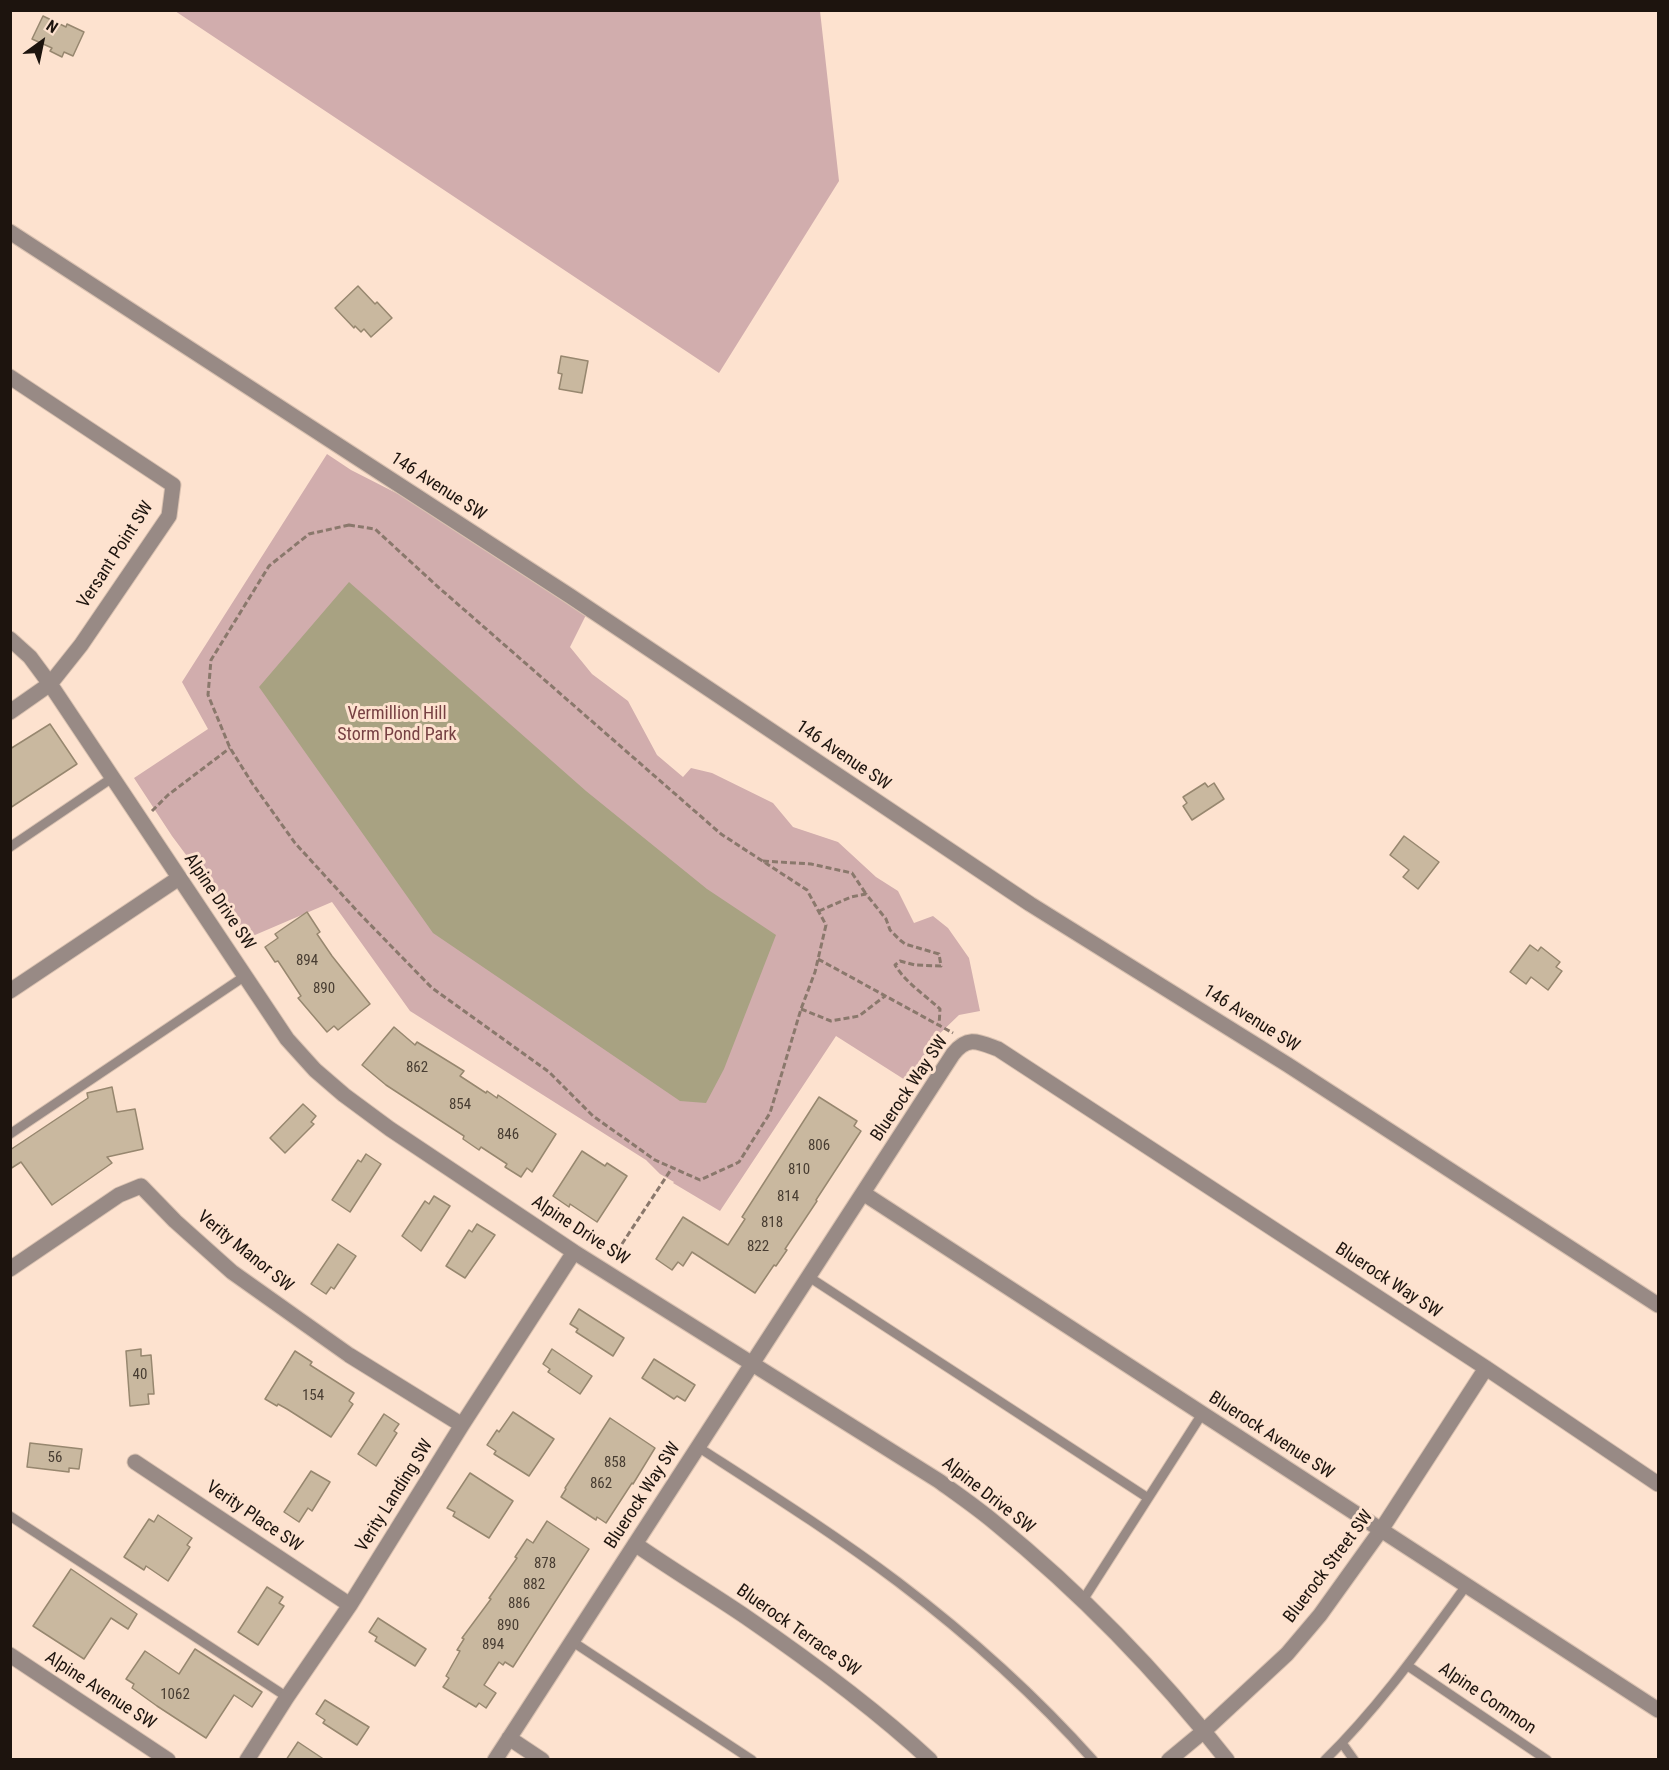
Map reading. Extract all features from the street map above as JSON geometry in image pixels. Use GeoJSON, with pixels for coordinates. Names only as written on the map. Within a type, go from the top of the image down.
{"type":"FeatureCollection","features":[{"type":"Feature","properties":{"kind":"street","name":"146 Avenue SW"},"geometry":{"type":"LineString","coordinates":[[10,231],[570,596],[1030,904],[1288,1065],[1659,1305]]}},
{"type":"Feature","properties":{"kind":"street","name":"Versant Point SW"},"geometry":{"type":"LineString","coordinates":[[10,377],[173,485],[169,516],[81,645],[50,684]]}},
{"type":"Feature","properties":{"kind":"street","name":"Alpine Drive SW"},"geometry":{"type":"LineString","coordinates":[[10,639],[30,657],[50,684],[288,1039],[315,1070],[390,1129],[574,1252],[939,1481],[993,1521],[1083,1600],[1144,1662],[1227,1760]]}},
{"type":"Feature","properties":{"kind":"street"},"geometry":{"type":"LineString","coordinates":[[10,712],[50,684]]}},
{"type":"Feature","properties":{"kind":"street"},"geometry":{"type":"LineString","coordinates":[[10,991],[179,878]]}},
{"type":"Feature","properties":{"kind":"street","name":"Bluerock Way SW"},"geometry":{"type":"LineString","coordinates":[[495,1760],[954,1054],[960,1046],[969,1041],[998,1049],[1659,1484]]}},
{"type":"Feature","properties":{"kind":"street","name":"Verity Manor SW"},"geometry":{"type":"LineString","coordinates":[[10,1269],[119,1195],[141,1186],[175,1221],[232,1272],[349,1355],[462,1425]]}},
{"type":"Feature","properties":{"kind":"street","name":"Bluerock Avenue SW"},"geometry":{"type":"LineString","coordinates":[[863,1193],[1659,1710]]}},
{"type":"Feature","properties":{"kind":"street","name":"Verity Landing SW"},"geometry":{"type":"LineString","coordinates":[[247,1760],[350,1605],[462,1425],[574,1252]]}},
{"type":"Feature","properties":{"kind":"street","name":"Bluerock Street SW"},"geometry":{"type":"LineString","coordinates":[[1169,1760],[1204,1731],[1287,1654],[1320,1615],[1381,1530],[1486,1368]]}},
{"type":"Feature","properties":{"kind":"street","name":"Verity Place SW"},"geometry":{"type":"LineString","coordinates":[[135,1462],[350,1605]]}},
{"type":"Feature","properties":{"kind":"street","name":"Bluerock Terrace SW"},"geometry":{"type":"LineString","coordinates":[[635,1544],[817,1666],[871,1707],[930,1760]]}},
{"type":"Feature","properties":{"kind":"street","name":"Alpine Avenue SW"},"geometry":{"type":"LineString","coordinates":[[10,1655],[168,1760]]}},
{"type":"Feature","properties":{"kind":"street"},"geometry":{"type":"LineString","coordinates":[[509,1738],[542,1760]]}},
{"type":"Feature","properties":{"kind":"lane"},"geometry":{"type":"LineString","coordinates":[[10,847],[112,778]]}},
{"type":"Feature","properties":{"kind":"lane"},"geometry":{"type":"LineString","coordinates":[[10,1134],[245,976]]}},
{"type":"Feature","properties":{"kind":"lane"},"geometry":{"type":"LineString","coordinates":[[809,1277],[1148,1498]]}},
{"type":"Feature","properties":{"kind":"lane"},"geometry":{"type":"LineString","coordinates":[[1083,1600],[1202,1414]]}},
{"type":"Feature","properties":{"kind":"lane"},"geometry":{"type":"LineString","coordinates":[[698,1447],[799,1511],[899,1582],[973,1643],[1055,1718],[1093,1760]]}},
{"type":"Feature","properties":{"kind":"lane"},"geometry":{"type":"LineString","coordinates":[[10,1516],[287,1697]]}},
{"type":"Feature","properties":{"kind":"lane"},"geometry":{"type":"LineString","coordinates":[[1325,1760],[1408,1666],[1466,1586]]}},
{"type":"Feature","properties":{"kind":"lane"},"geometry":{"type":"LineString","coordinates":[[573,1642],[752,1760]]}},
{"type":"Feature","properties":{"kind":"lane","name":"Alpine Common"},"geometry":{"type":"LineString","coordinates":[[1408,1666],[1547,1760]]}},
{"type":"Feature","properties":{"kind":"lane"},"geometry":{"type":"LineString","coordinates":[[1342,1743],[1354,1760]]}},
{"type":"Feature","properties":{"kind":"path"},"geometry":{"type":"LineString","coordinates":[[349,525],[375,530],[721,834],[761,860],[807,890],[826,925],[818,959],[770,1113],[739,1162],[700,1180],[655,1160],[593,1116],[549,1072],[432,988],[358,912],[295,843],[230,748],[208,695],[211,660],[269,566],[309,534],[349,525]]}},
{"type":"Feature","properties":{"kind":"path"},"geometry":{"type":"LineString","coordinates":[[141,821],[168,795],[230,748]]}},
{"type":"Feature","properties":{"kind":"path"},"geometry":{"type":"LineString","coordinates":[[761,860],[811,864],[852,873],[886,919],[890,930],[900,940],[905,944],[939,954],[941,966],[915,965],[900,961],[895,964],[902,976],[940,1010],[939,1026]]}},
{"type":"Feature","properties":{"kind":"path"},"geometry":{"type":"LineString","coordinates":[[819,911],[849,898],[866,894]]}},
{"type":"Feature","properties":{"kind":"path"},"geometry":{"type":"LineString","coordinates":[[818,959],[969,1041]]}},
{"type":"Feature","properties":{"kind":"path"},"geometry":{"type":"LineString","coordinates":[[801,1009],[831,1021],[859,1016],[885,996]]}},
{"type":"Feature","properties":{"kind":"path"},"geometry":{"type":"LineString","coordinates":[[604,1271],[672,1168]]}},
{"type":"Feature","properties":{"kind":"green space"},"geometry":{"type":"Polygon","coordinates":[[[175,11],[820,11],[839,181],[719,373],[175,11]]]}},
{"type":"Feature","properties":{"kind":"green space","name":"Vermillion Hill Storm Pond Park"},"geometry":{"type":"Polygon","coordinates":[[[327,454],[351,470],[406,498],[587,613],[570,647],[592,674],[628,701],[657,755],[683,777],[691,768],[712,773],[773,803],[793,827],[838,842],[876,877],[898,891],[914,923],[933,916],[948,928],[969,958],[980,1011],[959,1015],[933,1040],[926,1062],[913,1085],[836,1036],[720,1211],[673,1183],[646,1160],[410,1011],[332,902],[248,938],[172,836],[134,778],[208,729],[182,682],[327,454]]]}},
{"type":"Feature","properties":{"kind":"shaded area"},"geometry":{"type":"Polygon","coordinates":[[[349,582],[586,791],[707,889],[776,935],[724,1069],[706,1103],[680,1101],[433,933],[259,687],[349,582]]]}},
{"type":"Feature","properties":{"kind":"building"},"geometry":{"type":"Polygon","coordinates":[[[43,16],[66,27],[67,24],[84,32],[73,56],[64,52],[62,57],[50,51],[52,48],[32,39],[43,16]]]}},
{"type":"Feature","properties":{"kind":"building"},"geometry":{"type":"Polygon","coordinates":[[[358,286],[392,318],[371,337],[364,329],[361,332],[355,326],[354,328],[335,308],[358,286]]]}},
{"type":"Feature","properties":{"kind":"building"},"geometry":{"type":"Polygon","coordinates":[[[561,356],[588,361],[582,393],[559,389],[562,374],[558,373],[561,356]]]}},
{"type":"Feature","properties":{"kind":"building"},"geometry":{"type":"Polygon","coordinates":[[[50,724],[77,764],[10,808],[10,749],[50,724]]]}},
{"type":"Feature","properties":{"kind":"building"},"geometry":{"type":"Polygon","coordinates":[[[1205,783],[1208,787],[1214,783],[1224,799],[1192,820],[1183,806],[1187,803],[1183,797],[1205,783]]]}},
{"type":"Feature","properties":{"kind":"building"},"geometry":{"type":"Polygon","coordinates":[[[1404,836],[1439,862],[1418,889],[1403,877],[1409,870],[1390,855],[1404,836]]]}},
{"type":"Feature","properties":{"kind":"building"},"geometry":{"type":"Polygon","coordinates":[[[307,912],[320,932],[317,934],[332,956],[370,1004],[338,1030],[334,1026],[327,1032],[298,998],[301,996],[278,961],[275,962],[265,947],[278,938],[275,934],[307,912]]]}},
{"type":"Feature","properties":{"kind":"building"},"geometry":{"type":"Polygon","coordinates":[[[1530,945],[1538,951],[1541,947],[1560,962],[1556,967],[1562,971],[1548,990],[1531,977],[1526,984],[1510,972],[1530,945]]]}},
{"type":"Feature","properties":{"kind":"building"},"geometry":{"type":"Polygon","coordinates":[[[394,1027],[415,1045],[417,1042],[464,1071],[460,1076],[486,1093],[487,1091],[497,1098],[498,1095],[556,1134],[532,1172],[527,1168],[521,1177],[505,1167],[507,1164],[481,1147],[479,1150],[463,1139],[464,1136],[386,1085],[362,1065],[394,1027]]]}},
{"type":"Feature","properties":{"kind":"building"},"geometry":{"type":"Polygon","coordinates":[[[112,1087],[117,1112],[135,1109],[143,1149],[107,1157],[112,1163],[52,1205],[21,1162],[10,1169],[10,1150],[88,1098],[87,1093],[112,1087]]]}},
{"type":"Feature","properties":{"kind":"building"},"geometry":{"type":"Polygon","coordinates":[[[819,1097],[857,1121],[854,1126],[861,1131],[785,1249],[787,1250],[755,1293],[692,1252],[683,1266],[678,1262],[672,1270],[656,1259],[683,1217],[728,1245],[745,1219],[742,1217],[819,1097]]]}},
{"type":"Feature","properties":{"kind":"building"},"geometry":{"type":"Polygon","coordinates":[[[303,1104],[316,1116],[311,1122],[314,1124],[285,1153],[270,1138],[303,1104]]]}},
{"type":"Feature","properties":{"kind":"building"},"geometry":{"type":"Polygon","coordinates":[[[582,1151],[605,1166],[607,1163],[627,1176],[597,1222],[553,1196],[582,1151]]]}},
{"type":"Feature","properties":{"kind":"building"},"geometry":{"type":"Polygon","coordinates":[[[366,1154],[381,1164],[350,1212],[332,1200],[358,1160],[361,1162],[366,1154]]]}},
{"type":"Feature","properties":{"kind":"building"},"geometry":{"type":"Polygon","coordinates":[[[434,1196],[450,1206],[421,1251],[402,1236],[425,1201],[429,1204],[434,1196]]]}},
{"type":"Feature","properties":{"kind":"building"},"geometry":{"type":"Polygon","coordinates":[[[477,1224],[495,1235],[465,1278],[446,1266],[469,1230],[472,1232],[477,1224]]]}},
{"type":"Feature","properties":{"kind":"building"},"geometry":{"type":"Polygon","coordinates":[[[338,1244],[356,1256],[334,1289],[331,1287],[326,1294],[311,1284],[338,1244]]]}},
{"type":"Feature","properties":{"kind":"building"},"geometry":{"type":"Polygon","coordinates":[[[579,1309],[624,1338],[613,1356],[576,1332],[578,1329],[570,1324],[579,1309]]]}},
{"type":"Feature","properties":{"kind":"building"},"geometry":{"type":"Polygon","coordinates":[[[141,1349],[141,1356],[151,1355],[154,1394],[148,1394],[149,1404],[130,1406],[126,1351],[141,1349]]]}},
{"type":"Feature","properties":{"kind":"building"},"geometry":{"type":"Polygon","coordinates":[[[552,1349],[592,1376],[580,1394],[548,1372],[550,1369],[543,1364],[552,1349]]]}},
{"type":"Feature","properties":{"kind":"building"},"geometry":{"type":"Polygon","coordinates":[[[295,1351],[312,1362],[310,1365],[354,1393],[349,1401],[353,1404],[331,1437],[287,1409],[265,1399],[295,1351]]]}},
{"type":"Feature","properties":{"kind":"building"},"geometry":{"type":"Polygon","coordinates":[[[654,1359],[695,1385],[685,1401],[677,1396],[674,1399],[642,1378],[654,1359]]]}},
{"type":"Feature","properties":{"kind":"building"},"geometry":{"type":"Polygon","coordinates":[[[513,1412],[554,1439],[529,1476],[494,1454],[496,1451],[487,1445],[513,1412]]]}},
{"type":"Feature","properties":{"kind":"building"},"geometry":{"type":"Polygon","coordinates":[[[384,1414],[399,1424],[394,1431],[397,1433],[376,1466],[358,1454],[384,1414]]]}},
{"type":"Feature","properties":{"kind":"building"},"geometry":{"type":"Polygon","coordinates":[[[610,1418],[655,1448],[606,1523],[597,1517],[596,1520],[561,1497],[610,1418]]]}},
{"type":"Feature","properties":{"kind":"building"},"geometry":{"type":"Polygon","coordinates":[[[30,1443],[82,1449],[79,1469],[69,1468],[69,1472],[27,1467],[30,1443]]]}},
{"type":"Feature","properties":{"kind":"building"},"geometry":{"type":"Polygon","coordinates":[[[311,1471],[330,1482],[312,1511],[308,1508],[299,1522],[284,1512],[311,1471]]]}},
{"type":"Feature","properties":{"kind":"building"},"geometry":{"type":"Polygon","coordinates":[[[470,1473],[513,1501],[489,1538],[453,1516],[455,1512],[447,1508],[470,1473]]]}},
{"type":"Feature","properties":{"kind":"building"},"geometry":{"type":"Polygon","coordinates":[[[158,1515],[192,1538],[187,1545],[190,1547],[168,1581],[146,1566],[144,1570],[124,1557],[149,1519],[154,1522],[158,1515]]]}},
{"type":"Feature","properties":{"kind":"building"},"geometry":{"type":"Polygon","coordinates":[[[547,1521],[589,1549],[513,1667],[505,1662],[503,1665],[499,1662],[484,1685],[496,1693],[486,1708],[479,1703],[476,1707],[443,1687],[449,1678],[446,1676],[460,1651],[457,1650],[464,1639],[462,1638],[491,1599],[489,1598],[517,1558],[515,1557],[527,1539],[533,1543],[547,1521]]]}},
{"type":"Feature","properties":{"kind":"building"},"geometry":{"type":"Polygon","coordinates":[[[71,1569],[137,1614],[128,1629],[111,1618],[84,1659],[33,1626],[71,1569]]]}},
{"type":"Feature","properties":{"kind":"building"},"geometry":{"type":"Polygon","coordinates":[[[267,1587],[283,1597],[279,1603],[284,1606],[258,1645],[238,1632],[267,1587]]]}},
{"type":"Feature","properties":{"kind":"building"},"geometry":{"type":"Polygon","coordinates":[[[378,1618],[426,1649],[415,1666],[375,1641],[377,1637],[369,1632],[378,1618]]]}},
{"type":"Feature","properties":{"kind":"building"},"geometry":{"type":"Polygon","coordinates":[[[195,1649],[262,1692],[252,1707],[234,1695],[206,1738],[132,1688],[134,1684],[126,1679],[145,1651],[179,1674],[195,1649]]]}},
{"type":"Feature","properties":{"kind":"building"},"geometry":{"type":"Polygon","coordinates":[[[325,1700],[369,1727],[357,1745],[323,1723],[325,1720],[316,1714],[325,1700]]]}},
{"type":"Feature","properties":{"kind":"building"},"geometry":{"type":"Polygon","coordinates":[[[298,1742],[325,1760],[286,1760],[298,1742]]]}}]}
